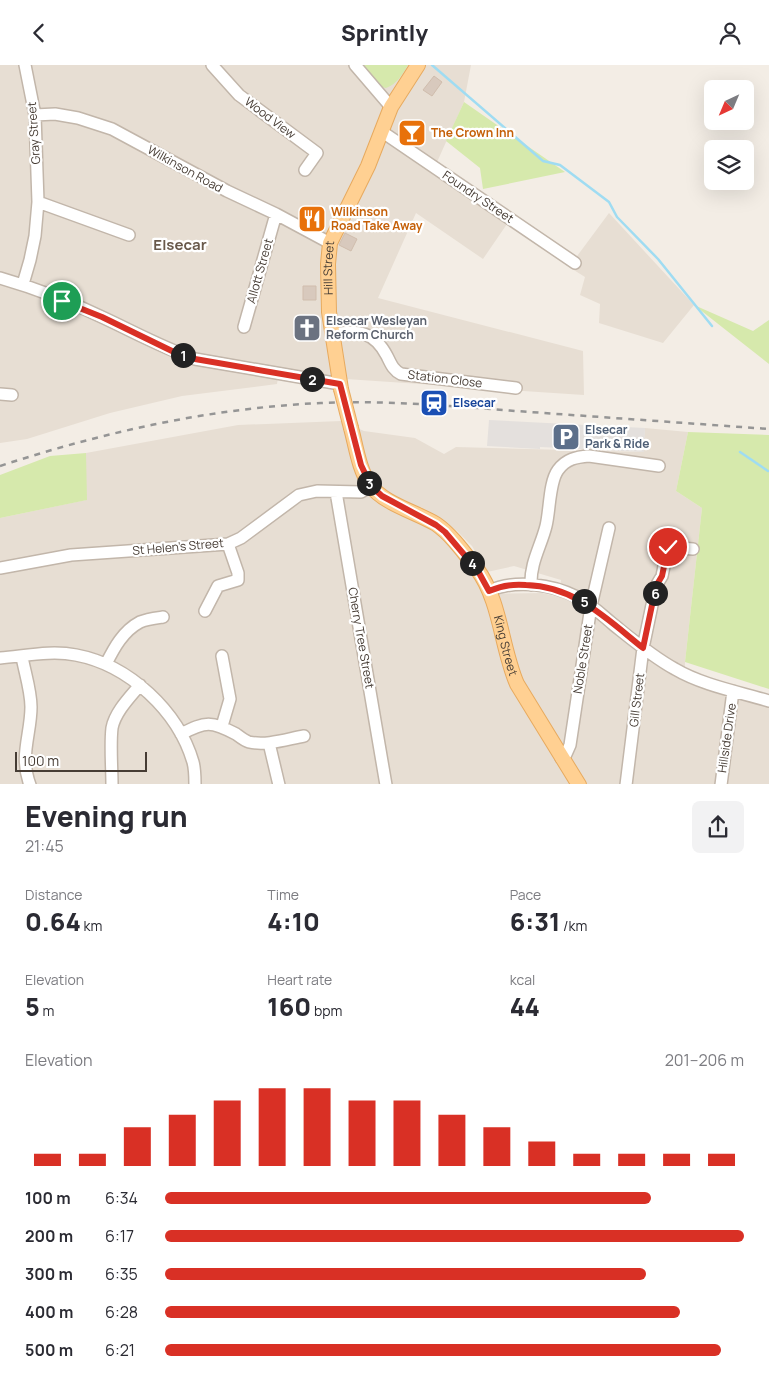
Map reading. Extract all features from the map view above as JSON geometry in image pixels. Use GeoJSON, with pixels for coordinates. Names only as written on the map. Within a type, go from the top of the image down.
{"type":"FeatureCollection","features":[{"type":"Feature","properties":{"kind":"main road","name":"Hill Street"},"geometry":{"type":"LineString","coordinates":[[371,486],[361,465],[341,387],[329,312],[328,264],[330,243],[368,167],[390,107],[418,65]]}},
{"type":"Feature","properties":{"kind":"main road","name":"King Street"},"geometry":{"type":"LineString","coordinates":[[371,486],[382,496],[436,525],[445,532],[478,571],[489,591],[495,608],[510,666],[517,684],[578,784]]}},
{"type":"Feature","properties":{"kind":"street","name":"Gray Street"},"geometry":{"type":"LineString","coordinates":[[23,284],[35,236],[38,202],[35,115],[25,65]]}},
{"type":"Feature","properties":{"kind":"street"},"geometry":{"type":"LineString","coordinates":[[355,65],[390,107]]}},
{"type":"Feature","properties":{"kind":"street","name":"Wood View"},"geometry":{"type":"LineString","coordinates":[[216,67],[239,95],[317,153],[305,170]]}},
{"type":"Feature","properties":{"kind":"street","name":"Wilkinson Road"},"geometry":{"type":"LineString","coordinates":[[35,115],[55,114],[78,117],[112,129],[226,191],[276,214],[330,243]]}},
{"type":"Feature","properties":{"kind":"street","name":"Foundry Street"},"geometry":{"type":"LineString","coordinates":[[381,131],[575,263]]}},
{"type":"Feature","properties":{"kind":"street"},"geometry":{"type":"LineString","coordinates":[[38,202],[129,235]]}},
{"type":"Feature","properties":{"kind":"street","name":"Allott Street"},"geometry":{"type":"LineString","coordinates":[[244,327],[276,214]]}},
{"type":"Feature","properties":{"kind":"street"},"geometry":{"type":"LineString","coordinates":[[0,278],[23,284],[102,317],[174,352],[195,359],[341,387]]}},
{"type":"Feature","properties":{"kind":"street","name":"Station Close"},"geometry":{"type":"LineString","coordinates":[[333,334],[354,332],[372,337],[382,347],[393,367],[402,374],[516,388]]}},
{"type":"Feature","properties":{"kind":"street"},"geometry":{"type":"LineString","coordinates":[[531,585],[532,569],[546,527],[554,478],[566,462],[579,457],[589,457],[659,465]]}},
{"type":"Feature","properties":{"kind":"street","name":"St Helen's Street"},"geometry":{"type":"LineString","coordinates":[[0,568],[71,555],[228,544],[241,538],[299,495],[318,491],[361,491],[371,486]]}},
{"type":"Feature","properties":{"kind":"street","name":"Cherry Tree Street"},"geometry":{"type":"LineString","coordinates":[[336,492],[386,784]]}},
{"type":"Feature","properties":{"kind":"street","name":"Noble Street"},"geometry":{"type":"LineString","coordinates":[[562,758],[570,745],[591,606],[609,528]]}},
{"type":"Feature","properties":{"kind":"street"},"geometry":{"type":"LineString","coordinates":[[205,611],[218,586],[238,580],[238,573],[228,544]]}},
{"type":"Feature","properties":{"kind":"street","name":"Gill Street"},"geometry":{"type":"LineString","coordinates":[[626,784],[643,648],[656,586],[662,576],[668,547],[692,549]]}},
{"type":"Feature","properties":{"kind":"street"},"geometry":{"type":"LineString","coordinates":[[489,591],[504,586],[531,585],[566,592],[591,606],[643,648],[677,670],[697,679],[769,701]]}},
{"type":"Feature","properties":{"kind":"street"},"geometry":{"type":"LineString","coordinates":[[106,664],[117,643],[129,630],[141,622],[163,617]]}},
{"type":"Feature","properties":{"kind":"street"},"geometry":{"type":"LineString","coordinates":[[0,659],[51,652],[77,655],[106,664],[140,685],[161,705],[181,734],[193,763],[196,784]]}},
{"type":"Feature","properties":{"kind":"street"},"geometry":{"type":"LineString","coordinates":[[222,656],[230,699],[222,727]]}},
{"type":"Feature","properties":{"kind":"street"},"geometry":{"type":"LineString","coordinates":[[22,657],[31,707],[24,749],[30,784]]}},
{"type":"Feature","properties":{"kind":"street"},"geometry":{"type":"LineString","coordinates":[[112,784],[112,728],[122,709],[140,685]]}},
{"type":"Feature","properties":{"kind":"street","name":"Hillside Drive"},"geometry":{"type":"LineString","coordinates":[[721,784],[734,691]]}},
{"type":"Feature","properties":{"kind":"street"},"geometry":{"type":"LineString","coordinates":[[181,734],[205,724],[222,727],[249,742],[269,743],[304,736]]}},
{"type":"Feature","properties":{"kind":"street"},"geometry":{"type":"LineString","coordinates":[[269,743],[278,784]]}},
{"type":"Feature","properties":{"kind":"shaded area"},"geometry":{"type":"Polygon","coordinates":[[[0,65],[471,65],[464,102],[433,171],[507,224],[483,259],[416,213],[378,298],[583,351],[584,395],[331,378],[279,370],[277,384],[182,396],[110,413],[27,439],[0,443],[0,65]]]}},
{"type":"Feature","properties":{"kind":"shaded area"},"geometry":{"type":"Polygon","coordinates":[[[609,213],[694,305],[663,343],[599,323],[600,304],[580,295],[585,277],[569,267],[609,213]]]}},
{"type":"Feature","properties":{"kind":"shaded area","name":"Elsecar Park & Ride"},"geometry":{"type":"Polygon","coordinates":[[[489,420],[645,428],[644,452],[487,446],[489,420]]]}},
{"type":"Feature","properties":{"kind":"shaded area"},"geometry":{"type":"Polygon","coordinates":[[[341,421],[364,431],[415,438],[444,454],[456,447],[643,452],[645,428],[688,432],[676,491],[702,508],[685,662],[685,677],[769,703],[769,784],[0,784],[0,518],[86,500],[86,453],[238,425],[341,421]],[[421,507],[417,515],[459,550],[482,594],[542,593],[559,597],[561,580],[514,566],[487,572],[472,546],[457,531],[421,507]]]}},
{"type":"Feature","properties":{"kind":"green space"},"geometry":{"type":"Polygon","coordinates":[[[363,65],[408,65],[396,82],[386,88],[378,86],[363,65]]]}},
{"type":"Feature","properties":{"kind":"green space"},"geometry":{"type":"Polygon","coordinates":[[[464,102],[565,172],[483,189],[480,168],[446,141],[464,102]]]}},
{"type":"Feature","properties":{"kind":"green space"},"geometry":{"type":"Polygon","coordinates":[[[694,305],[753,331],[769,320],[769,364],[694,305]]]}},
{"type":"Feature","properties":{"kind":"green space"},"geometry":{"type":"Polygon","coordinates":[[[688,432],[769,435],[769,689],[685,662],[702,508],[676,491],[688,432]]]}},
{"type":"Feature","properties":{"kind":"green space"},"geometry":{"type":"Polygon","coordinates":[[[86,453],[87,500],[0,518],[0,475],[50,456],[86,453]]]}},
{"type":"Feature","properties":{"kind":"building"},"geometry":{"type":"Polygon","coordinates":[[[434,76],[442,82],[432,96],[423,90],[434,76]]]}},
{"type":"Feature","properties":{"kind":"building","name":"The Crown Inn"},"geometry":{"type":"Polygon","coordinates":[[[409,121],[422,127],[415,145],[402,136],[409,121]]]}},
{"type":"Feature","properties":{"kind":"building"},"geometry":{"type":"Polygon","coordinates":[[[306,213],[319,220],[316,225],[303,219],[306,213]]]}},
{"type":"Feature","properties":{"kind":"building"},"geometry":{"type":"Polygon","coordinates":[[[345,233],[357,239],[351,251],[339,245],[345,233]]]}},
{"type":"Feature","properties":{"kind":"building"},"geometry":{"type":"Polygon","coordinates":[[[303,286],[316,286],[316,300],[303,300],[303,286]]]}},
{"type":"Feature","properties":{"kind":"building"},"geometry":{"type":"Polygon","coordinates":[[[300,317],[311,317],[311,323],[318,323],[318,335],[294,336],[294,323],[300,323],[300,317]]]}},
{"type":"Feature","properties":{"kind":"waterway"},"geometry":{"type":"LineString","coordinates":[[432,65],[543,161],[560,165],[609,202],[617,217],[658,259],[712,326]]}},
{"type":"Feature","properties":{"kind":"waterway"},"geometry":{"type":"LineString","coordinates":[[740,452],[768,471]]}},
{"type":"Feature","properties":{"kind":"railway"},"geometry":{"type":"LineString","coordinates":[[0,466],[118,432],[158,424],[239,410],[321,403],[419,404],[769,429]]}},
{"type":"Feature","properties":{"kind":"place","name":"The Crown Inn"},"geometry":{"type":"Point","coordinates":[412,133]}},
{"type":"Feature","properties":{"kind":"place","name":"Wilkinson Road Take Away"},"geometry":{"type":"Point","coordinates":[312,219]}},
{"type":"Feature","properties":{"kind":"place","name":"Elsecar Wesleyan Reform Church"},"geometry":{"type":"Point","coordinates":[307,328]}},
{"type":"Feature","properties":{"kind":"place","name":"Elsecar"},"geometry":{"type":"Point","coordinates":[434,403]}},
{"type":"Feature","properties":{"kind":"place","name":"Elsecar Park & Ride"},"geometry":{"type":"Point","coordinates":[566,437]}},
{"type":"Feature","properties":{"kind":"district","name":"Elsecar"},"geometry":{"type":"Point","coordinates":[180,245]}},
{"type":"Feature","properties":{"kind":"route"},"geometry":{"type":"LineString","coordinates":[[62,301],[102,317],[174,352],[195,359],[340,384],[361,465],[371,486],[382,496],[436,525],[445,532],[478,571],[489,591],[519,584],[548,587],[566,592],[591,606],[643,648],[656,586],[662,576],[668,547]]}}]}
